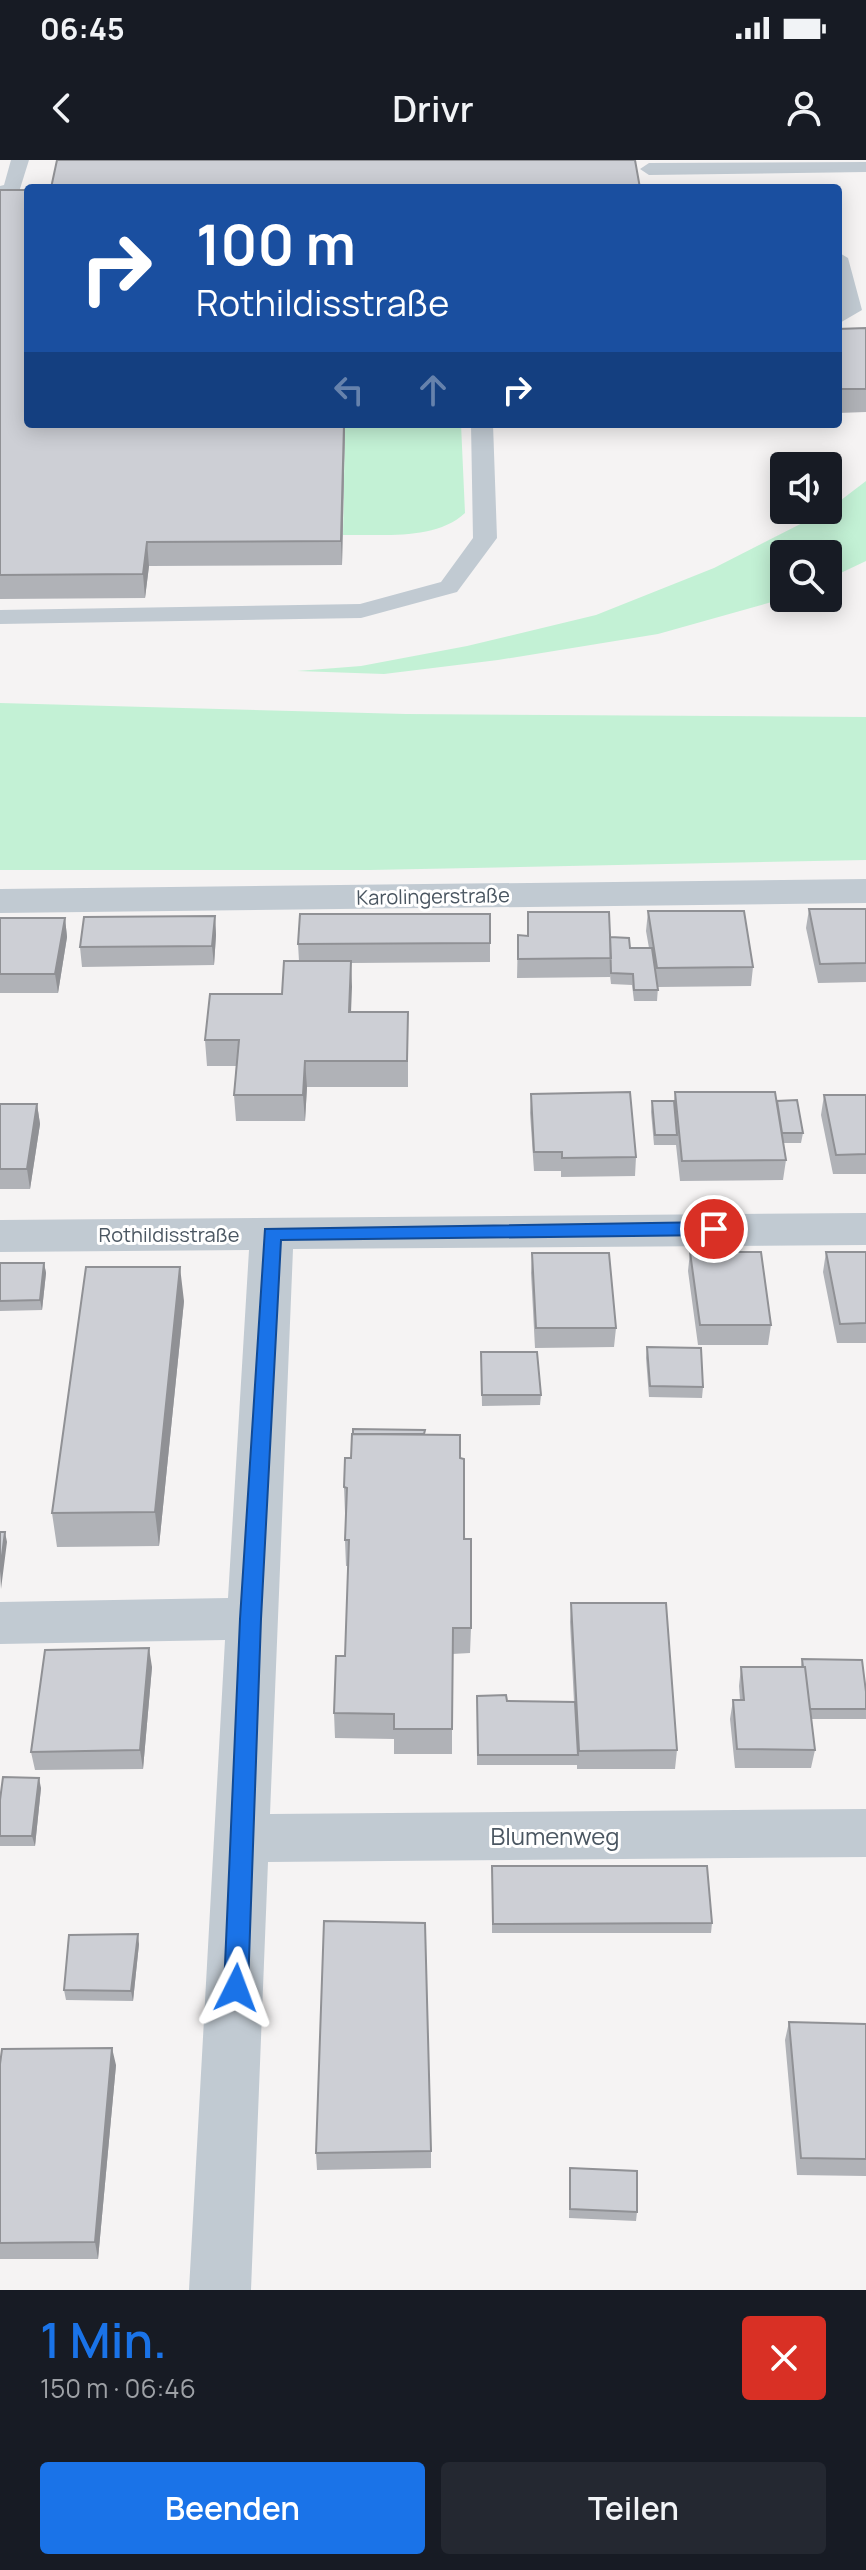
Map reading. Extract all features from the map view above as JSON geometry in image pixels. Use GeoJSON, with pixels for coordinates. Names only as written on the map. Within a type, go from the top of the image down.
{"type":"FeatureCollection","features":[{"type":"Feature","properties":{"kind":"street","name":"Karolingerstraße"},"geometry":{"type":"LineString","coordinates":[[0,901],[866,891]]}},
{"type":"Feature","properties":{"kind":"street","name":"Rothildisstraße"},"geometry":{"type":"LineString","coordinates":[[0,1236],[866,1229]]}},
{"type":"Feature","properties":{"kind":"street"},"geometry":{"type":"LineString","coordinates":[[220,2290],[244,1838],[250,1619],[272,1233]]}},
{"type":"Feature","properties":{"kind":"street"},"geometry":{"type":"LineString","coordinates":[[0,1623],[250,1619]]}},
{"type":"Feature","properties":{"kind":"street","name":"Blumenweg"},"geometry":{"type":"LineString","coordinates":[[244,1838],[866,1833]]}},
{"type":"Feature","properties":{"kind":"lane"},"geometry":{"type":"LineString","coordinates":[[0,192],[12,188],[20,160]]}},
{"type":"Feature","properties":{"kind":"lane"},"geometry":{"type":"LineString","coordinates":[[813,164],[819,184]]}},
{"type":"Feature","properties":{"kind":"lane"},"geometry":{"type":"LineString","coordinates":[[649,169],[813,164],[866,167]]}},
{"type":"Feature","properties":{"kind":"lane"},"geometry":{"type":"LineString","coordinates":[[842,273],[852,310],[842,316]]}},
{"type":"Feature","properties":{"kind":"lane"},"geometry":{"type":"LineString","coordinates":[[0,617],[361,611],[449,587],[485,538],[482,428]]}},
{"type":"Feature","properties":{"kind":"green space"},"geometry":{"type":"Polygon","coordinates":[[[345,428],[461,428],[465,513],[453,522],[423,532],[343,535],[345,428]]]}},
{"type":"Feature","properties":{"kind":"green space"},"geometry":{"type":"Polygon","coordinates":[[[866,481],[866,561],[842,572],[842,540],[770,540],[770,602],[658,634],[498,660],[384,674],[297,671],[361,666],[467,646],[596,615],[714,568],[800,524],[842,524],[842,499],[866,481]]]}},
{"type":"Feature","properties":{"kind":"green space"},"geometry":{"type":"Polygon","coordinates":[[[0,703],[406,714],[866,717],[866,860],[370,870],[0,870],[0,703]]]}},
{"type":"Feature","properties":{"kind":"building"},"geometry":{"type":"Polygon","coordinates":[[[57,160],[635,160],[639,184],[52,184],[57,160]]]}},
{"type":"Feature","properties":{"kind":"building"},"geometry":{"type":"Polygon","coordinates":[[[0,190],[24,190],[24,428],[344,428],[341,541],[147,542],[143,574],[0,575],[0,190]]]}},
{"type":"Feature","properties":{"kind":"building"},"geometry":{"type":"Polygon","coordinates":[[[866,328],[866,389],[842,389],[842,329],[866,328]]]}},
{"type":"Feature","properties":{"kind":"building"},"geometry":{"type":"Polygon","coordinates":[[[809,909],[866,909],[866,963],[820,964],[809,909]]]}},
{"type":"Feature","properties":{"kind":"building"},"geometry":{"type":"Polygon","coordinates":[[[648,911],[744,911],[753,967],[657,968],[648,911]]]}},
{"type":"Feature","properties":{"kind":"building"},"geometry":{"type":"Polygon","coordinates":[[[528,912],[609,912],[611,958],[518,959],[518,935],[528,936],[528,912]]]}},
{"type":"Feature","properties":{"kind":"building"},"geometry":{"type":"Polygon","coordinates":[[[300,914],[490,914],[490,943],[298,944],[300,914]]]}},
{"type":"Feature","properties":{"kind":"building"},"geometry":{"type":"Polygon","coordinates":[[[215,916],[212,946],[80,947],[84,917],[215,916]]]}},
{"type":"Feature","properties":{"kind":"building"},"geometry":{"type":"Polygon","coordinates":[[[0,918],[65,918],[55,974],[0,974],[0,918]]]}},
{"type":"Feature","properties":{"kind":"building"},"geometry":{"type":"Polygon","coordinates":[[[610,937],[629,938],[630,948],[652,948],[658,990],[634,990],[633,974],[611,973],[610,937]]]}},
{"type":"Feature","properties":{"kind":"building"},"geometry":{"type":"Polygon","coordinates":[[[284,961],[351,961],[349,1012],[408,1012],[407,1061],[305,1061],[303,1095],[234,1095],[239,1040],[205,1040],[210,994],[282,994],[284,961]]]}},
{"type":"Feature","properties":{"kind":"building"},"geometry":{"type":"Polygon","coordinates":[[[630,1092],[636,1157],[562,1158],[562,1152],[534,1152],[531,1094],[630,1092]]]}},
{"type":"Feature","properties":{"kind":"building"},"geometry":{"type":"Polygon","coordinates":[[[675,1092],[775,1092],[786,1160],[682,1161],[675,1092]]]}},
{"type":"Feature","properties":{"kind":"building"},"geometry":{"type":"Polygon","coordinates":[[[824,1095],[866,1095],[866,1154],[836,1155],[824,1095]]]}},
{"type":"Feature","properties":{"kind":"building"},"geometry":{"type":"Polygon","coordinates":[[[797,1100],[803,1133],[782,1133],[777,1101],[797,1100]]]}},
{"type":"Feature","properties":{"kind":"building"},"geometry":{"type":"Polygon","coordinates":[[[652,1101],[674,1101],[677,1135],[655,1135],[652,1101]]]}},
{"type":"Feature","properties":{"kind":"building"},"geometry":{"type":"Polygon","coordinates":[[[0,1104],[37,1104],[27,1169],[0,1169],[0,1104]]]}},
{"type":"Feature","properties":{"kind":"building"},"geometry":{"type":"Polygon","coordinates":[[[690,1252],[761,1252],[771,1325],[700,1325],[690,1252]]]}},
{"type":"Feature","properties":{"kind":"building"},"geometry":{"type":"Polygon","coordinates":[[[826,1252],[866,1252],[866,1323],[840,1324],[826,1252]]]}},
{"type":"Feature","properties":{"kind":"building"},"geometry":{"type":"Polygon","coordinates":[[[532,1253],[609,1253],[616,1328],[536,1328],[532,1253]]]}},
{"type":"Feature","properties":{"kind":"building"},"geometry":{"type":"Polygon","coordinates":[[[0,1263],[44,1263],[40,1300],[0,1301],[0,1263]]]}},
{"type":"Feature","properties":{"kind":"building"},"geometry":{"type":"Polygon","coordinates":[[[86,1267],[180,1267],[155,1512],[52,1513],[86,1267]]]}},
{"type":"Feature","properties":{"kind":"building"},"geometry":{"type":"Polygon","coordinates":[[[647,1347],[701,1348],[703,1387],[650,1386],[647,1347]]]}},
{"type":"Feature","properties":{"kind":"building"},"geometry":{"type":"Polygon","coordinates":[[[481,1352],[537,1352],[541,1395],[482,1395],[481,1352]]]}},
{"type":"Feature","properties":{"kind":"building"},"geometry":{"type":"Polygon","coordinates":[[[353,1429],[425,1430],[424,1434],[353,1434],[353,1429]]]}},
{"type":"Feature","properties":{"kind":"building"},"geometry":{"type":"Polygon","coordinates":[[[352,1434],[460,1435],[460,1458],[464,1459],[464,1539],[471,1539],[471,1628],[453,1628],[452,1729],[394,1729],[394,1714],[334,1713],[336,1656],[345,1656],[349,1540],[345,1540],[347,1488],[344,1487],[345,1458],[351,1458],[352,1434]]]}},
{"type":"Feature","properties":{"kind":"building"},"geometry":{"type":"Polygon","coordinates":[[[0,1532],[5,1532],[0,1571],[0,1532]]]}},
{"type":"Feature","properties":{"kind":"building"},"geometry":{"type":"Polygon","coordinates":[[[571,1603],[666,1603],[677,1750],[579,1751],[571,1603]]]}},
{"type":"Feature","properties":{"kind":"building"},"geometry":{"type":"Polygon","coordinates":[[[149,1648],[140,1750],[31,1752],[45,1650],[149,1648]]]}},
{"type":"Feature","properties":{"kind":"building"},"geometry":{"type":"Polygon","coordinates":[[[802,1659],[862,1660],[866,1709],[810,1709],[802,1659]]]}},
{"type":"Feature","properties":{"kind":"building"},"geometry":{"type":"Polygon","coordinates":[[[741,1667],[805,1667],[815,1750],[737,1749],[733,1700],[744,1700],[741,1667]]]}},
{"type":"Feature","properties":{"kind":"building"},"geometry":{"type":"Polygon","coordinates":[[[506,1695],[507,1701],[575,1702],[578,1755],[478,1755],[477,1696],[506,1695]]]}},
{"type":"Feature","properties":{"kind":"building"},"geometry":{"type":"Polygon","coordinates":[[[3,1777],[39,1778],[32,1836],[0,1836],[3,1777]]]}},
{"type":"Feature","properties":{"kind":"building"},"geometry":{"type":"Polygon","coordinates":[[[492,1866],[707,1866],[712,1923],[493,1924],[492,1866]]]}},
{"type":"Feature","properties":{"kind":"building"},"geometry":{"type":"Polygon","coordinates":[[[324,1921],[425,1923],[431,2151],[316,2153],[324,1921]]]}},
{"type":"Feature","properties":{"kind":"building"},"geometry":{"type":"Polygon","coordinates":[[[138,1934],[131,1991],[64,1990],[69,1935],[138,1934]]]}},
{"type":"Feature","properties":{"kind":"building"},"geometry":{"type":"Polygon","coordinates":[[[789,2022],[866,2024],[866,2159],[801,2158],[789,2022]]]}},
{"type":"Feature","properties":{"kind":"building"},"geometry":{"type":"Polygon","coordinates":[[[112,2048],[95,2242],[0,2243],[2,2049],[112,2048]]]}},
{"type":"Feature","properties":{"kind":"building"},"geometry":{"type":"Polygon","coordinates":[[[570,2168],[637,2171],[637,2212],[570,2209],[570,2168]]]}},
{"type":"Feature","properties":{"kind":"route"},"geometry":{"type":"LineString","coordinates":[[236,1988],[250,1619],[272,1233],[714,1229]]}}]}
